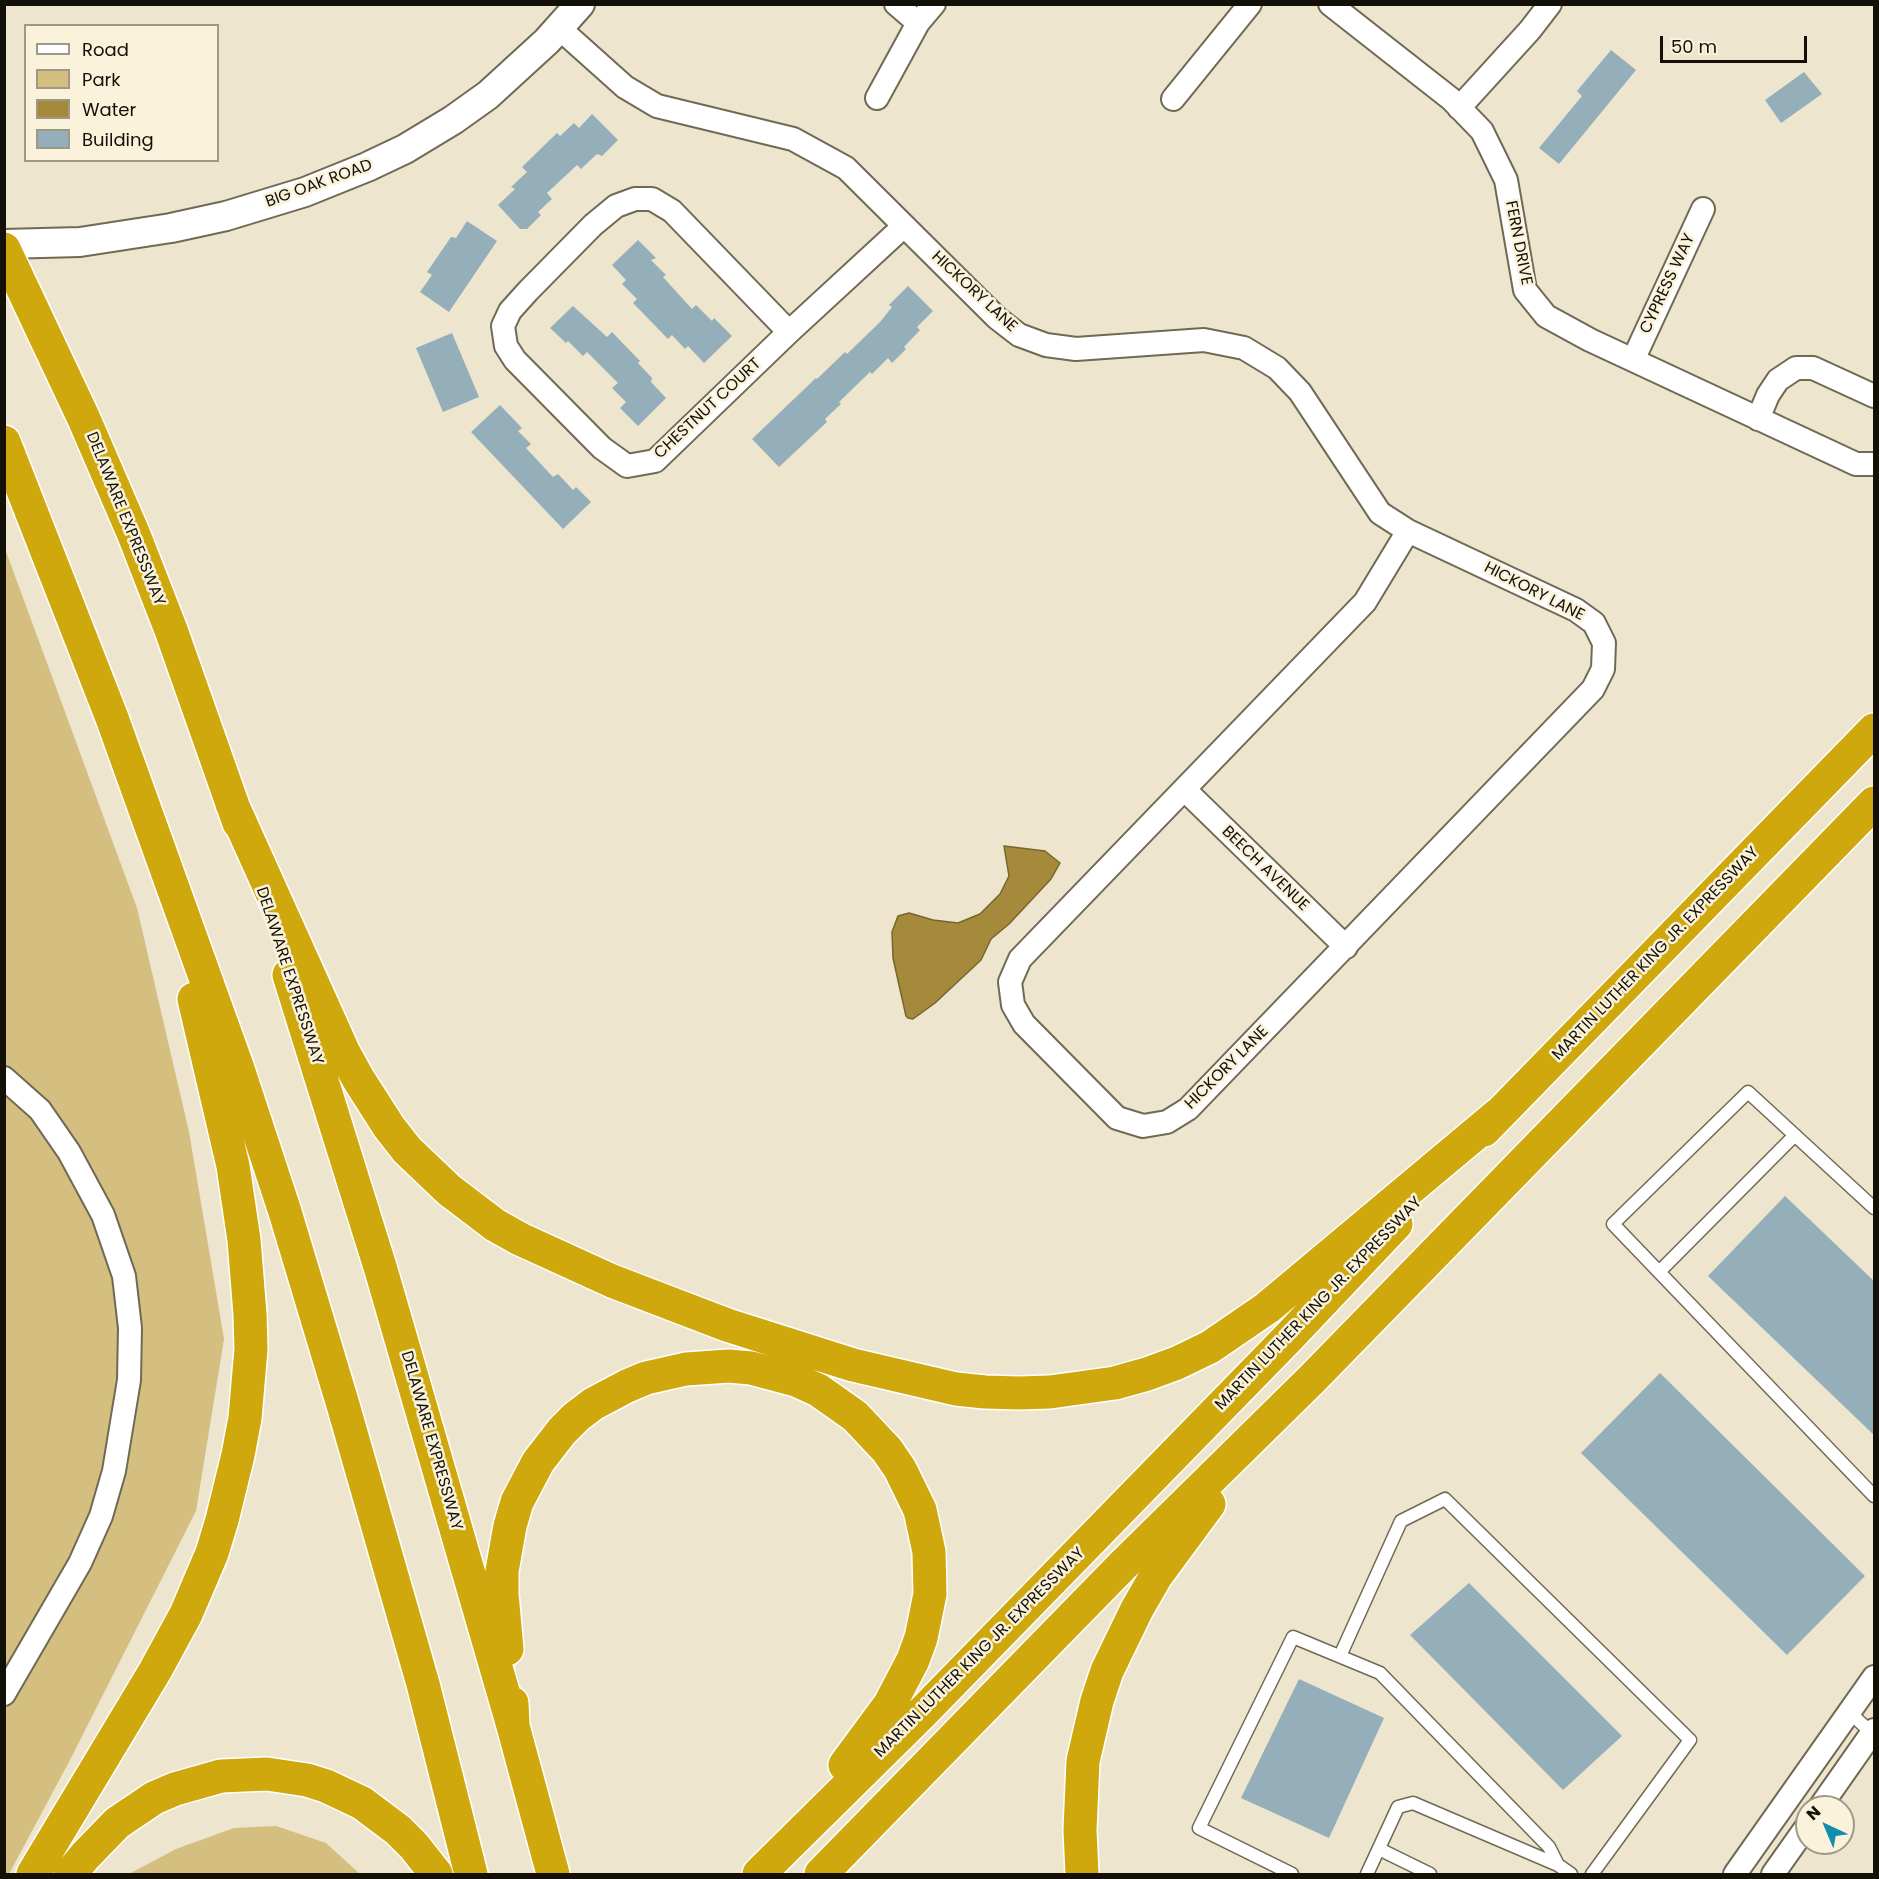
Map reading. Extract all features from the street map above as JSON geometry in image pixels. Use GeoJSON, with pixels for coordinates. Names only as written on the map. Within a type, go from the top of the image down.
{"type":"FeatureCollection","features":[{"type":"Feature","properties":{"kind":"highway","name":"DELAWARE EXPRESSWAY"},"geometry":{"type":"LineString","coordinates":[[4,247],[84,419],[134,536],[171,630],[232,804],[313,1048],[375,1248],[513,1726]]}},
{"type":"Feature","properties":{"kind":"highway"},"geometry":{"type":"LineString","coordinates":[[10,454],[112,718],[237,1066],[343,1405],[423,1684],[471,1875]]}},
{"type":"Feature","properties":{"kind":"highway","name":"MARTIN LUTHER KING JR. EXPRESSWAY"},"geometry":{"type":"LineString","coordinates":[[763,1870],[923,1712],[1288,1338],[1499,1114],[1875,730]]}},
{"type":"Feature","properties":{"kind":"highway"},"geometry":{"type":"LineString","coordinates":[[821,1875],[1123,1565],[1313,1378],[1875,803]]}},
{"type":"Feature","properties":{"kind":"highway"},"geometry":{"type":"LineString","coordinates":[[232,804],[339,1043],[359,1080],[389,1127],[414,1157],[449,1190],[495,1225],[520,1239],[612,1281],[738,1329],[864,1368],[956,1389],[986,1392],[1050,1392],[1115,1383],[1177,1363],[1210,1347],[1267,1308],[1499,1114]]}},
{"type":"Feature","properties":{"kind":"highway"},"geometry":{"type":"LineString","coordinates":[[33,1875],[155,1671],[186,1614],[212,1553],[222,1520],[238,1455],[246,1407],[250,1314],[240,1202],[224,1121],[153,831]]}},
{"type":"Feature","properties":{"kind":"highway"},"geometry":{"type":"LineString","coordinates":[[553,1875],[513,1726],[502,1571],[505,1549],[518,1502],[538,1462],[576,1417],[610,1394],[646,1378],[686,1368],[718,1366],[774,1372],[818,1390],[855,1416],[887,1450],[900,1469],[920,1510],[930,1562],[930,1594],[921,1638],[913,1660],[894,1697],[871,1731],[763,1870]]}},
{"type":"Feature","properties":{"kind":"highway"},"geometry":{"type":"LineString","coordinates":[[1082,1875],[1080,1830],[1083,1761],[1097,1701],[1120,1642],[1142,1601],[1180,1542],[1313,1378]]}},
{"type":"Feature","properties":{"kind":"highway"},"geometry":{"type":"LineString","coordinates":[[70,1875],[117,1823],[154,1798],[197,1781],[244,1774],[267,1774],[307,1780],[362,1803],[398,1830],[414,1846],[436,1875]]}},
{"type":"Feature","properties":{"kind":"street","name":"BIG OAK ROAD"},"geometry":{"type":"LineString","coordinates":[[4,247],[111,238],[226,216],[305,192],[367,167],[405,149],[479,102],[559,28],[580,4]]}},
{"type":"Feature","properties":{"kind":"street"},"geometry":{"type":"LineString","coordinates":[[896,4],[918,23]]}},
{"type":"Feature","properties":{"kind":"street"},"geometry":{"type":"LineString","coordinates":[[877,98],[918,23],[934,4]]}},
{"type":"Feature","properties":{"kind":"street"},"geometry":{"type":"LineString","coordinates":[[1173,99],[1250,4]]}},
{"type":"Feature","properties":{"kind":"street","name":"FERN DRIVE"},"geometry":{"type":"LineString","coordinates":[[1330,4],[1451,99],[1482,131],[1506,180],[1525,290],[1546,316],[1633,360],[1856,464],[1875,464]]}},
{"type":"Feature","properties":{"kind":"street"},"geometry":{"type":"LineString","coordinates":[[1459,108],[1530,30],[1550,4]]}},
{"type":"Feature","properties":{"kind":"street","name":"HICKORY LANE"},"geometry":{"type":"LineString","coordinates":[[559,28],[625,87],[657,106],[793,139],[846,168],[997,318],[1019,335],[1046,345],[1076,349],[1204,340],[1244,348],[1277,368],[1300,392],[1380,513],[1408,531],[1520,583],[1594,623],[1604,643],[1603,669],[1593,689],[1346,947],[1188,1109],[1167,1122],[1143,1126],[1117,1118],[1024,1024],[1013,1005],[1010,982],[1020,959],[1365,602],[1408,531]]}},
{"type":"Feature","properties":{"kind":"street","name":"CHESTNUT COURT"},"geometry":{"type":"LineString","coordinates":[[789,332],[672,211],[652,199],[635,200],[616,206],[593,225],[510,311],[503,326],[506,346],[514,360],[602,448],[627,466],[655,461],[789,332],[904,226]]}},
{"type":"Feature","properties":{"kind":"street","name":"CYPRESS WAY"},"geometry":{"type":"LineString","coordinates":[[1633,360],[1703,208]]}},
{"type":"Feature","properties":{"kind":"street"},"geometry":{"type":"LineString","coordinates":[[1758,419],[1768,395],[1778,380],[1796,368],[1813,368],[1875,396]]}},
{"type":"Feature","properties":{"kind":"street","name":"BEECH AVENUE"},"geometry":{"type":"LineString","coordinates":[[1185,790],[1346,947]]}},
{"type":"Feature","properties":{"kind":"street"},"geometry":{"type":"LineString","coordinates":[[4,1078],[40,1110],[69,1152],[103,1215],[124,1276],[130,1328],[129,1380],[114,1470],[101,1516],[81,1563],[4,1694]]}},
{"type":"Feature","properties":{"kind":"street"},"geometry":{"type":"LineString","coordinates":[[1735,1875],[1875,1677]]}},
{"type":"Feature","properties":{"kind":"street"},"geometry":{"type":"LineString","coordinates":[[1829,1795],[1874,1733]]}},
{"type":"Feature","properties":{"kind":"street"},"geometry":{"type":"LineString","coordinates":[[1773,1875],[1795,1843]]}},
{"type":"Feature","properties":{"kind":"lane"},"geometry":{"type":"LineString","coordinates":[[1875,1208],[1748,1092],[1613,1224],[1875,1496]]}},
{"type":"Feature","properties":{"kind":"lane"},"geometry":{"type":"LineString","coordinates":[[1659,1272],[1795,1135]]}},
{"type":"Feature","properties":{"kind":"lane"},"geometry":{"type":"LineString","coordinates":[[1340,1656],[1401,1521],[1444,1499],[1690,1740],[1592,1875]]}},
{"type":"Feature","properties":{"kind":"lane"},"geometry":{"type":"LineString","coordinates":[[1292,1875],[1199,1828],[1293,1637],[1380,1673],[1549,1847],[1558,1865]]}},
{"type":"Feature","properties":{"kind":"lane"},"geometry":{"type":"LineString","coordinates":[[1850,1712],[1874,1733]]}},
{"type":"Feature","properties":{"kind":"lane"},"geometry":{"type":"LineString","coordinates":[[1367,1875],[1398,1807],[1413,1803],[1558,1865],[1571,1875]]}},
{"type":"Feature","properties":{"kind":"lane"},"geometry":{"type":"LineString","coordinates":[[1378,1849],[1430,1875]]}},
{"type":"Feature","properties":{"kind":"green space"},"geometry":{"type":"Polygon","coordinates":[[[4,546],[137,908],[189,1132],[224,1339],[196,1511],[70,1760],[9,1874],[4,1874],[4,546]]]}},
{"type":"Feature","properties":{"kind":"green space"},"geometry":{"type":"Polygon","coordinates":[[[276,1826],[326,1843],[360,1874],[129,1874],[176,1849],[234,1828],[276,1826]]]}},
{"type":"Feature","properties":{"kind":"water"},"geometry":{"type":"Polygon","coordinates":[[[1004,846],[1045,851],[1060,863],[1051,879],[1009,924],[991,939],[981,960],[935,1003],[913,1019],[908,1018],[893,958],[892,932],[898,916],[909,913],[933,920],[958,923],[980,914],[1000,894],[1009,876],[1004,846]]]}},
{"type":"Feature","properties":{"kind":"building"},"geometry":{"type":"Polygon","coordinates":[[[1611,50],[1636,70],[1559,164],[1539,148],[1582,96],[1577,91],[1611,50]]]}},
{"type":"Feature","properties":{"kind":"building"},"geometry":{"type":"Polygon","coordinates":[[[1804,72],[1822,94],[1781,123],[1765,100],[1804,72]]]}},
{"type":"Feature","properties":{"kind":"building"},"geometry":{"type":"Polygon","coordinates":[[[592,114],[618,140],[602,156],[597,154],[581,169],[577,165],[547,193],[552,199],[538,212],[541,215],[527,229],[520,229],[498,205],[515,189],[511,187],[527,172],[522,167],[557,133],[560,136],[574,123],[579,128],[592,114]]]}},
{"type":"Feature","properties":{"kind":"building"},"geometry":{"type":"Polygon","coordinates":[[[467,221],[497,241],[449,312],[420,292],[432,275],[427,272],[451,237],[456,238],[467,221]]]}},
{"type":"Feature","properties":{"kind":"building"},"geometry":{"type":"Polygon","coordinates":[[[638,240],[656,258],[651,260],[666,275],[663,277],[692,309],[696,305],[712,321],[714,318],[732,336],[704,363],[688,346],[685,349],[672,335],[668,339],[633,303],[637,299],[622,284],[626,280],[612,265],[638,240]]]}},
{"type":"Feature","properties":{"kind":"building"},"geometry":{"type":"Polygon","coordinates":[[[908,286],[933,311],[917,327],[920,330],[892,363],[888,358],[839,402],[841,404],[825,419],[827,422],[779,467],[752,439],[816,378],[845,352],[847,354],[880,322],[892,307],[889,305],[908,286]]]}},
{"type":"Feature","properties":{"kind":"building"},"geometry":{"type":"Polygon","coordinates":[[[573,306],[607,337],[612,332],[640,361],[638,363],[652,378],[651,382],[666,398],[638,426],[620,408],[626,402],[612,388],[618,383],[587,352],[583,356],[550,328],[573,306]]]}},
{"type":"Feature","properties":{"kind":"building"},"geometry":{"type":"Polygon","coordinates":[[[452,333],[479,397],[443,412],[416,348],[452,333]]]}},
{"type":"Feature","properties":{"kind":"building"},"geometry":{"type":"Polygon","coordinates":[[[500,405],[522,428],[518,431],[531,444],[526,448],[553,477],[558,474],[573,490],[576,487],[591,502],[563,529],[471,432],[500,405]]]}},
{"type":"Feature","properties":{"kind":"building"},"geometry":{"type":"Polygon","coordinates":[[[1785,1196],[1875,1282],[1875,1436],[1708,1276],[1785,1196]]]}},
{"type":"Feature","properties":{"kind":"building"},"geometry":{"type":"Polygon","coordinates":[[[1660,1373],[1865,1576],[1787,1655],[1581,1453],[1660,1373]]]}},
{"type":"Feature","properties":{"kind":"building"},"geometry":{"type":"Polygon","coordinates":[[[1469,1583],[1622,1736],[1563,1790],[1410,1635],[1469,1583]]]}},
{"type":"Feature","properties":{"kind":"building"},"geometry":{"type":"Polygon","coordinates":[[[1299,1679],[1384,1718],[1329,1838],[1241,1798],[1299,1679]]]}}]}
